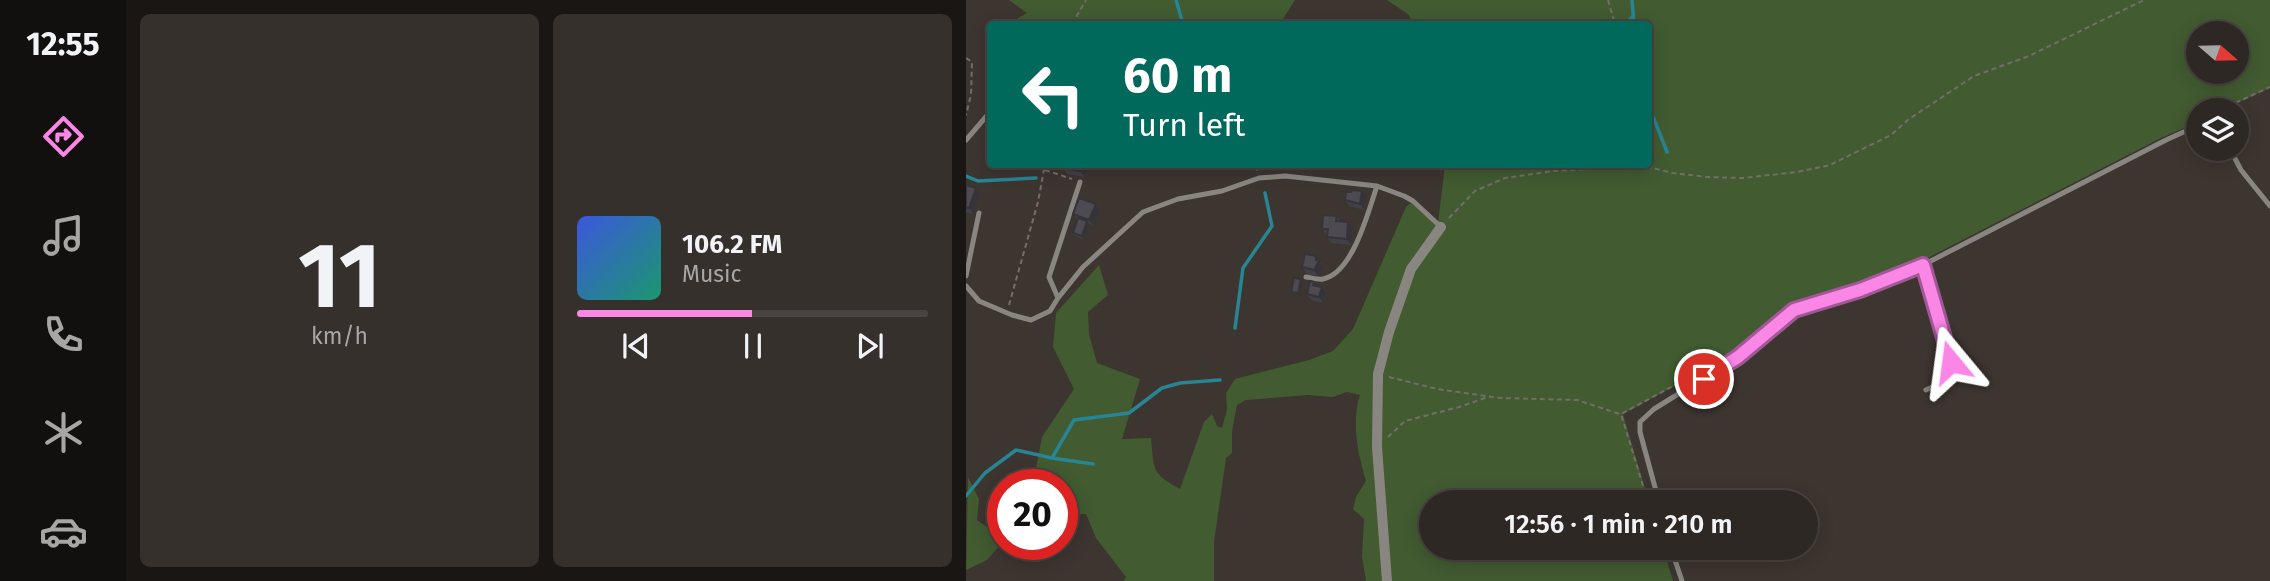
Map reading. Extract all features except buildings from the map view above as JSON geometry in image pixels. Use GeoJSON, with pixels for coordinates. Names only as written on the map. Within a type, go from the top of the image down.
{"type":"FeatureCollection","features":[{"type":"Feature","properties":{"kind":"street"},"geometry":{"type":"LineString","coordinates":[[1387,581],[1377,447],[1378,374],[1411,269],[1441,227]]}},
{"type":"Feature","properties":{"kind":"lane"},"geometry":{"type":"LineString","coordinates":[[966,140],[987,116]]}},
{"type":"Feature","properties":{"kind":"lane"},"geometry":{"type":"LineString","coordinates":[[1656,490],[1640,432],[1640,422],[1644,416],[1738,357],[1794,310],[1860,290],[1923,265],[2186,131]]}},
{"type":"Feature","properties":{"kind":"lane"},"geometry":{"type":"LineString","coordinates":[[2237,161],[2270,206]]}},
{"type":"Feature","properties":{"kind":"lane"},"geometry":{"type":"LineString","coordinates":[[966,286],[979,301],[1031,320],[1050,311],[1083,267],[1143,212],[1178,199],[1222,191],[1259,178],[1285,176],[1377,187],[1413,201],[1441,227]]}},
{"type":"Feature","properties":{"kind":"lane"},"geometry":{"type":"LineString","coordinates":[[1058,299],[1049,276],[1080,182]]}},
{"type":"Feature","properties":{"kind":"lane"},"geometry":{"type":"LineString","coordinates":[[1306,277],[1321,280],[1331,276],[1356,248],[1377,187]]}},
{"type":"Feature","properties":{"kind":"lane"},"geometry":{"type":"LineString","coordinates":[[966,276],[979,213]]}},
{"type":"Feature","properties":{"kind":"lane"},"geometry":{"type":"LineString","coordinates":[[1923,265],[1951,362],[1950,373],[1944,381],[1926,390]]}},
{"type":"Feature","properties":{"kind":"lane"},"geometry":{"type":"LineString","coordinates":[[1675,560],[1682,581]]}},
{"type":"Feature","properties":{"kind":"path"},"geometry":{"type":"LineString","coordinates":[[1075,21],[1086,0]]}},
{"type":"Feature","properties":{"kind":"path"},"geometry":{"type":"LineString","coordinates":[[1608,0],[1614,21]]}},
{"type":"Feature","properties":{"kind":"path"},"geometry":{"type":"LineString","coordinates":[[1652,167],[1673,173],[1742,178],[1797,172],[1830,165],[1891,135],[1909,119],[1974,76],[2029,56],[2144,0]]}},
{"type":"Feature","properties":{"kind":"path"},"geometry":{"type":"LineString","coordinates":[[966,58],[972,62],[971,95],[966,115]]}},
{"type":"Feature","properties":{"kind":"path"},"geometry":{"type":"LineString","coordinates":[[2246,98],[2270,87]]}},
{"type":"Feature","properties":{"kind":"path"},"geometry":{"type":"LineString","coordinates":[[1441,227],[1475,191],[1504,178],[1599,168]]}},
{"type":"Feature","properties":{"kind":"path"},"geometry":{"type":"LineString","coordinates":[[1006,313],[1017,281],[1045,170],[1080,182]]}},
{"type":"Feature","properties":{"kind":"path"},"geometry":{"type":"LineString","coordinates":[[1378,374],[1437,389],[1489,396],[1547,401],[1577,400],[1621,414]]}},
{"type":"Feature","properties":{"kind":"path"},"geometry":{"type":"LineString","coordinates":[[1377,447],[1405,422],[1489,396]]}},
{"type":"Feature","properties":{"kind":"green space"},"geometry":{"type":"Polygon","coordinates":[[[1009,0],[1295,0],[1282,21],[1013,21],[1027,13],[1009,0]]]}},
{"type":"Feature","properties":{"kind":"green space"},"geometry":{"type":"Polygon","coordinates":[[[1387,0],[2270,0],[2270,88],[2248,98],[2186,98],[2186,127],[1912,266],[1790,308],[1725,359],[1623,414],[1645,490],[1419,490],[1419,560],[1667,560],[1673,581],[1366,581],[1362,557],[1364,519],[1353,509],[1356,497],[1366,481],[1356,427],[1360,395],[1347,392],[1333,397],[1308,395],[1246,400],[1237,405],[1232,431],[1232,453],[1226,458],[1214,542],[1214,581],[1124,581],[1126,577],[1096,538],[1086,514],[1078,514],[1078,469],[1035,469],[1042,437],[1074,389],[1053,347],[1056,313],[1099,265],[1108,295],[1088,312],[1089,334],[1097,363],[1140,379],[1122,439],[1151,438],[1156,470],[1180,489],[1204,422],[1212,414],[1217,426],[1222,428],[1227,409],[1226,393],[1235,379],[1333,351],[1353,329],[1406,207],[1413,201],[1438,223],[1445,168],[1652,168],[1652,21],[1411,21],[1409,15],[1387,0]]]}},
{"type":"Feature","properties":{"kind":"green space"},"geometry":{"type":"Polygon","coordinates":[[[968,477],[979,499],[977,520],[987,527],[987,560],[966,570],[968,477]]]}},
{"type":"Feature","properties":{"kind":"waterway"},"geometry":{"type":"LineString","coordinates":[[1176,0],[1182,21]]}},
{"type":"Feature","properties":{"kind":"waterway"},"geometry":{"type":"LineString","coordinates":[[1632,0],[1634,21]]}},
{"type":"Feature","properties":{"kind":"waterway"},"geometry":{"type":"LineString","coordinates":[[1629,21],[1633,16]]}},
{"type":"Feature","properties":{"kind":"waterway"},"geometry":{"type":"LineString","coordinates":[[1652,114],[1667,152]]}},
{"type":"Feature","properties":{"kind":"waterway"},"geometry":{"type":"LineString","coordinates":[[966,176],[978,181],[1036,178]]}},
{"type":"Feature","properties":{"kind":"waterway"},"geometry":{"type":"LineString","coordinates":[[1235,328],[1243,268],[1272,226],[1265,193]]}},
{"type":"Feature","properties":{"kind":"waterway"},"geometry":{"type":"LineString","coordinates":[[966,496],[985,473],[1016,450],[1052,458],[1074,420],[1129,413],[1162,388],[1180,383],[1220,380]]}},
{"type":"Feature","properties":{"kind":"waterway"},"geometry":{"type":"LineString","coordinates":[[1052,458],[1093,464]]}},
{"type":"Feature","properties":{"kind":"route"},"geometry":{"type":"LineString","coordinates":[[1704,379],[1738,357],[1794,310],[1860,290],[1923,265],[1951,362]]}}]}
